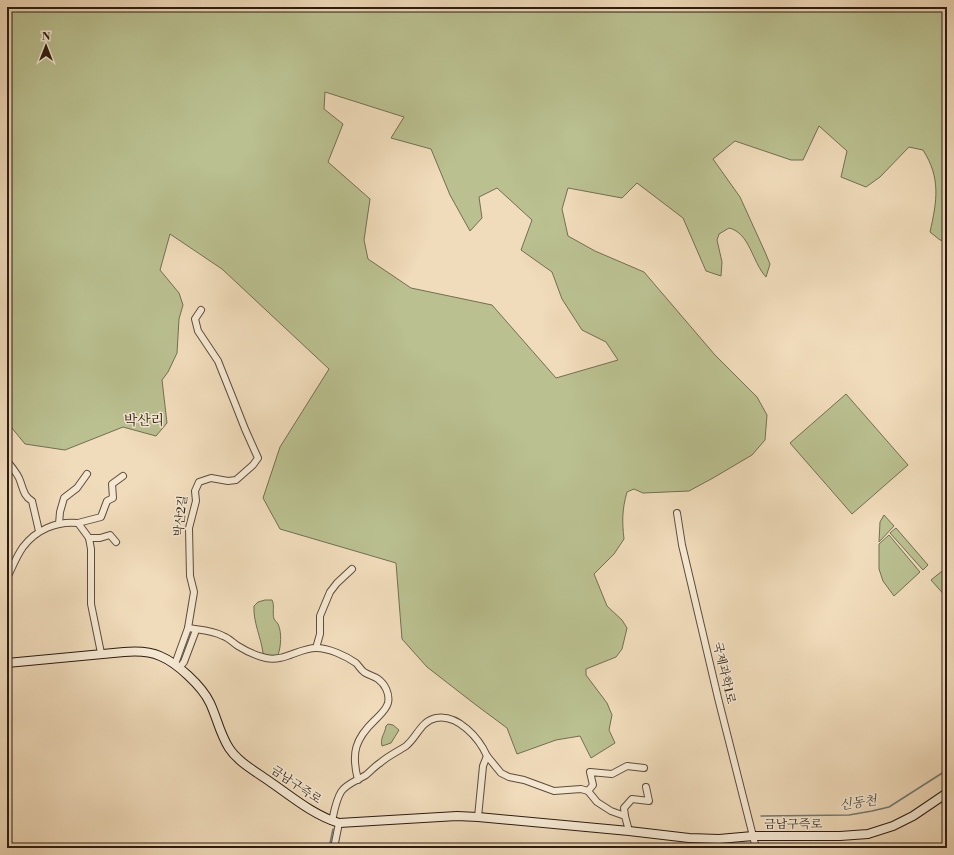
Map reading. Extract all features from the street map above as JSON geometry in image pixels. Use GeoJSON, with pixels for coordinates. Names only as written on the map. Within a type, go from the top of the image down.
{"type":"FeatureCollection","features":[{"type":"Feature","properties":{"kind":"main road","name":"금남구즉로"},"geometry":{"type":"LineString","coordinates":[[7,663],[101,653],[143,651],[159,655],[177,666],[200,688],[207,697],[229,749],[242,762],[309,809],[336,822],[456,816],[629,831],[689,838],[719,839],[753,836],[827,836],[868,834],[893,826],[913,816],[947,793]]}},
{"type":"Feature","properties":{"kind":"street","name":"박산2길"},"geometry":{"type":"LineString","coordinates":[[177,666],[188,628],[194,592],[190,576],[189,528],[196,501],[195,491],[199,482],[211,478],[228,481],[236,480],[253,465],[258,458],[245,430],[218,361],[198,331],[195,319],[201,310]]}},
{"type":"Feature","properties":{"kind":"street"},"geometry":{"type":"LineString","coordinates":[[7,461],[19,478],[27,498],[32,501],[39,531]]}},
{"type":"Feature","properties":{"kind":"street"},"geometry":{"type":"LineString","coordinates":[[59,524],[60,512],[64,498],[77,488],[87,474]]}},
{"type":"Feature","properties":{"kind":"street"},"geometry":{"type":"LineString","coordinates":[[7,578],[23,547],[39,531],[59,524],[78,523],[101,517],[108,501],[113,498],[112,484],[123,476]]}},
{"type":"Feature","properties":{"kind":"street","name":"국제과학1로"},"geometry":{"type":"LineString","coordinates":[[677,513],[682,545],[718,698],[756,848]]}},
{"type":"Feature","properties":{"kind":"street"},"geometry":{"type":"LineString","coordinates":[[78,523],[89,538],[92,561],[91,604],[101,653]]}},
{"type":"Feature","properties":{"kind":"street"},"geometry":{"type":"LineString","coordinates":[[89,538],[100,538],[110,535],[116,542]]}},
{"type":"Feature","properties":{"kind":"street"},"geometry":{"type":"LineString","coordinates":[[316,648],[320,634],[320,616],[330,592],[352,569]]}},
{"type":"Feature","properties":{"kind":"street"},"geometry":{"type":"LineString","coordinates":[[188,628],[216,633],[247,651],[266,658],[288,656],[308,649],[322,649],[347,658],[364,672],[378,678],[386,689],[388,699],[387,705],[360,736],[354,763],[358,780]]}},
{"type":"Feature","properties":{"kind":"street"},"geometry":{"type":"LineString","coordinates":[[177,666],[184,662],[196,630]]}},
{"type":"Feature","properties":{"kind":"street"},"geometry":{"type":"LineString","coordinates":[[334,848],[338,797],[341,791],[405,746],[414,738],[428,720],[437,718],[451,719],[460,724],[483,746],[487,756],[501,773],[509,777],[524,780],[554,791],[581,789],[588,791],[597,802],[611,811],[625,816]]}},
{"type":"Feature","properties":{"kind":"street"},"geometry":{"type":"LineString","coordinates":[[478,817],[483,766],[487,756]]}},
{"type":"Feature","properties":{"kind":"street"},"geometry":{"type":"LineString","coordinates":[[588,791],[593,785],[590,772],[612,774],[627,766],[644,768]]}},
{"type":"Feature","properties":{"kind":"street"},"geometry":{"type":"LineString","coordinates":[[629,831],[624,808],[632,798],[649,801],[646,786]]}},
{"type":"Feature","properties":{"kind":"green space"},"geometry":{"type":"Polygon","coordinates":[[[7,7],[947,7],[947,241],[940,240],[930,232],[936,200],[936,190],[933,170],[923,150],[909,147],[880,177],[866,187],[841,177],[847,151],[819,126],[803,160],[791,160],[735,141],[713,159],[740,197],[765,252],[770,264],[766,277],[761,271],[742,236],[729,228],[719,234],[717,240],[722,262],[721,276],[706,271],[683,218],[637,183],[622,198],[568,188],[562,209],[568,236],[595,251],[644,272],[715,355],[757,397],[767,415],[765,440],[752,455],[713,478],[689,491],[643,493],[634,489],[627,492],[623,516],[624,539],[614,554],[594,574],[607,606],[622,620],[627,628],[622,649],[616,657],[586,669],[586,675],[607,703],[612,715],[609,730],[615,743],[591,758],[580,736],[556,740],[517,754],[507,728],[427,667],[402,639],[396,563],[280,529],[263,498],[280,447],[329,369],[222,269],[170,234],[160,270],[179,293],[183,305],[179,319],[177,353],[168,372],[162,380],[167,423],[156,436],[123,427],[65,450],[25,444],[7,422],[7,7]],[[325,92],[324,109],[343,124],[328,162],[370,199],[364,240],[368,259],[411,288],[492,305],[556,378],[618,360],[606,342],[582,330],[562,299],[552,272],[521,250],[532,220],[497,188],[479,197],[482,218],[470,231],[450,195],[431,149],[391,138],[404,117],[325,92]]]}},
{"type":"Feature","properties":{"kind":"green space"},"geometry":{"type":"Polygon","coordinates":[[[846,394],[908,465],[852,514],[790,443],[846,394]]]}},
{"type":"Feature","properties":{"kind":"green space"},"geometry":{"type":"Polygon","coordinates":[[[884,515],[894,526],[879,542],[880,522],[884,515]]]}},
{"type":"Feature","properties":{"kind":"green space"},"geometry":{"type":"Polygon","coordinates":[[[896,528],[928,565],[923,570],[890,533],[896,528]]]}},
{"type":"Feature","properties":{"kind":"green space"},"geometry":{"type":"Polygon","coordinates":[[[889,535],[920,572],[894,596],[883,581],[879,569],[879,544],[889,535]]]}},
{"type":"Feature","properties":{"kind":"green space"},"geometry":{"type":"Polygon","coordinates":[[[947,567],[947,598],[931,580],[947,567]]]}},
{"type":"Feature","properties":{"kind":"green space"},"geometry":{"type":"Polygon","coordinates":[[[272,600],[274,619],[278,623],[280,631],[281,640],[278,655],[266,656],[263,653],[256,624],[254,606],[258,602],[272,600]]]}},
{"type":"Feature","properties":{"kind":"green space"},"geometry":{"type":"Polygon","coordinates":[[[388,724],[393,725],[399,730],[391,743],[382,746],[382,738],[388,724]]]}},
{"type":"Feature","properties":{"kind":"waterway","name":"신동천"},"geometry":{"type":"LineString","coordinates":[[761,816],[849,815],[889,807],[947,770]]}},
{"type":"Feature","properties":{"kind":"waterway"},"geometry":{"type":"LineString","coordinates":[[329,848],[333,829]]}},
{"type":"Feature","properties":{"kind":"district","name":"박산리"},"geometry":{"type":"Point","coordinates":[144,421]}}]}
